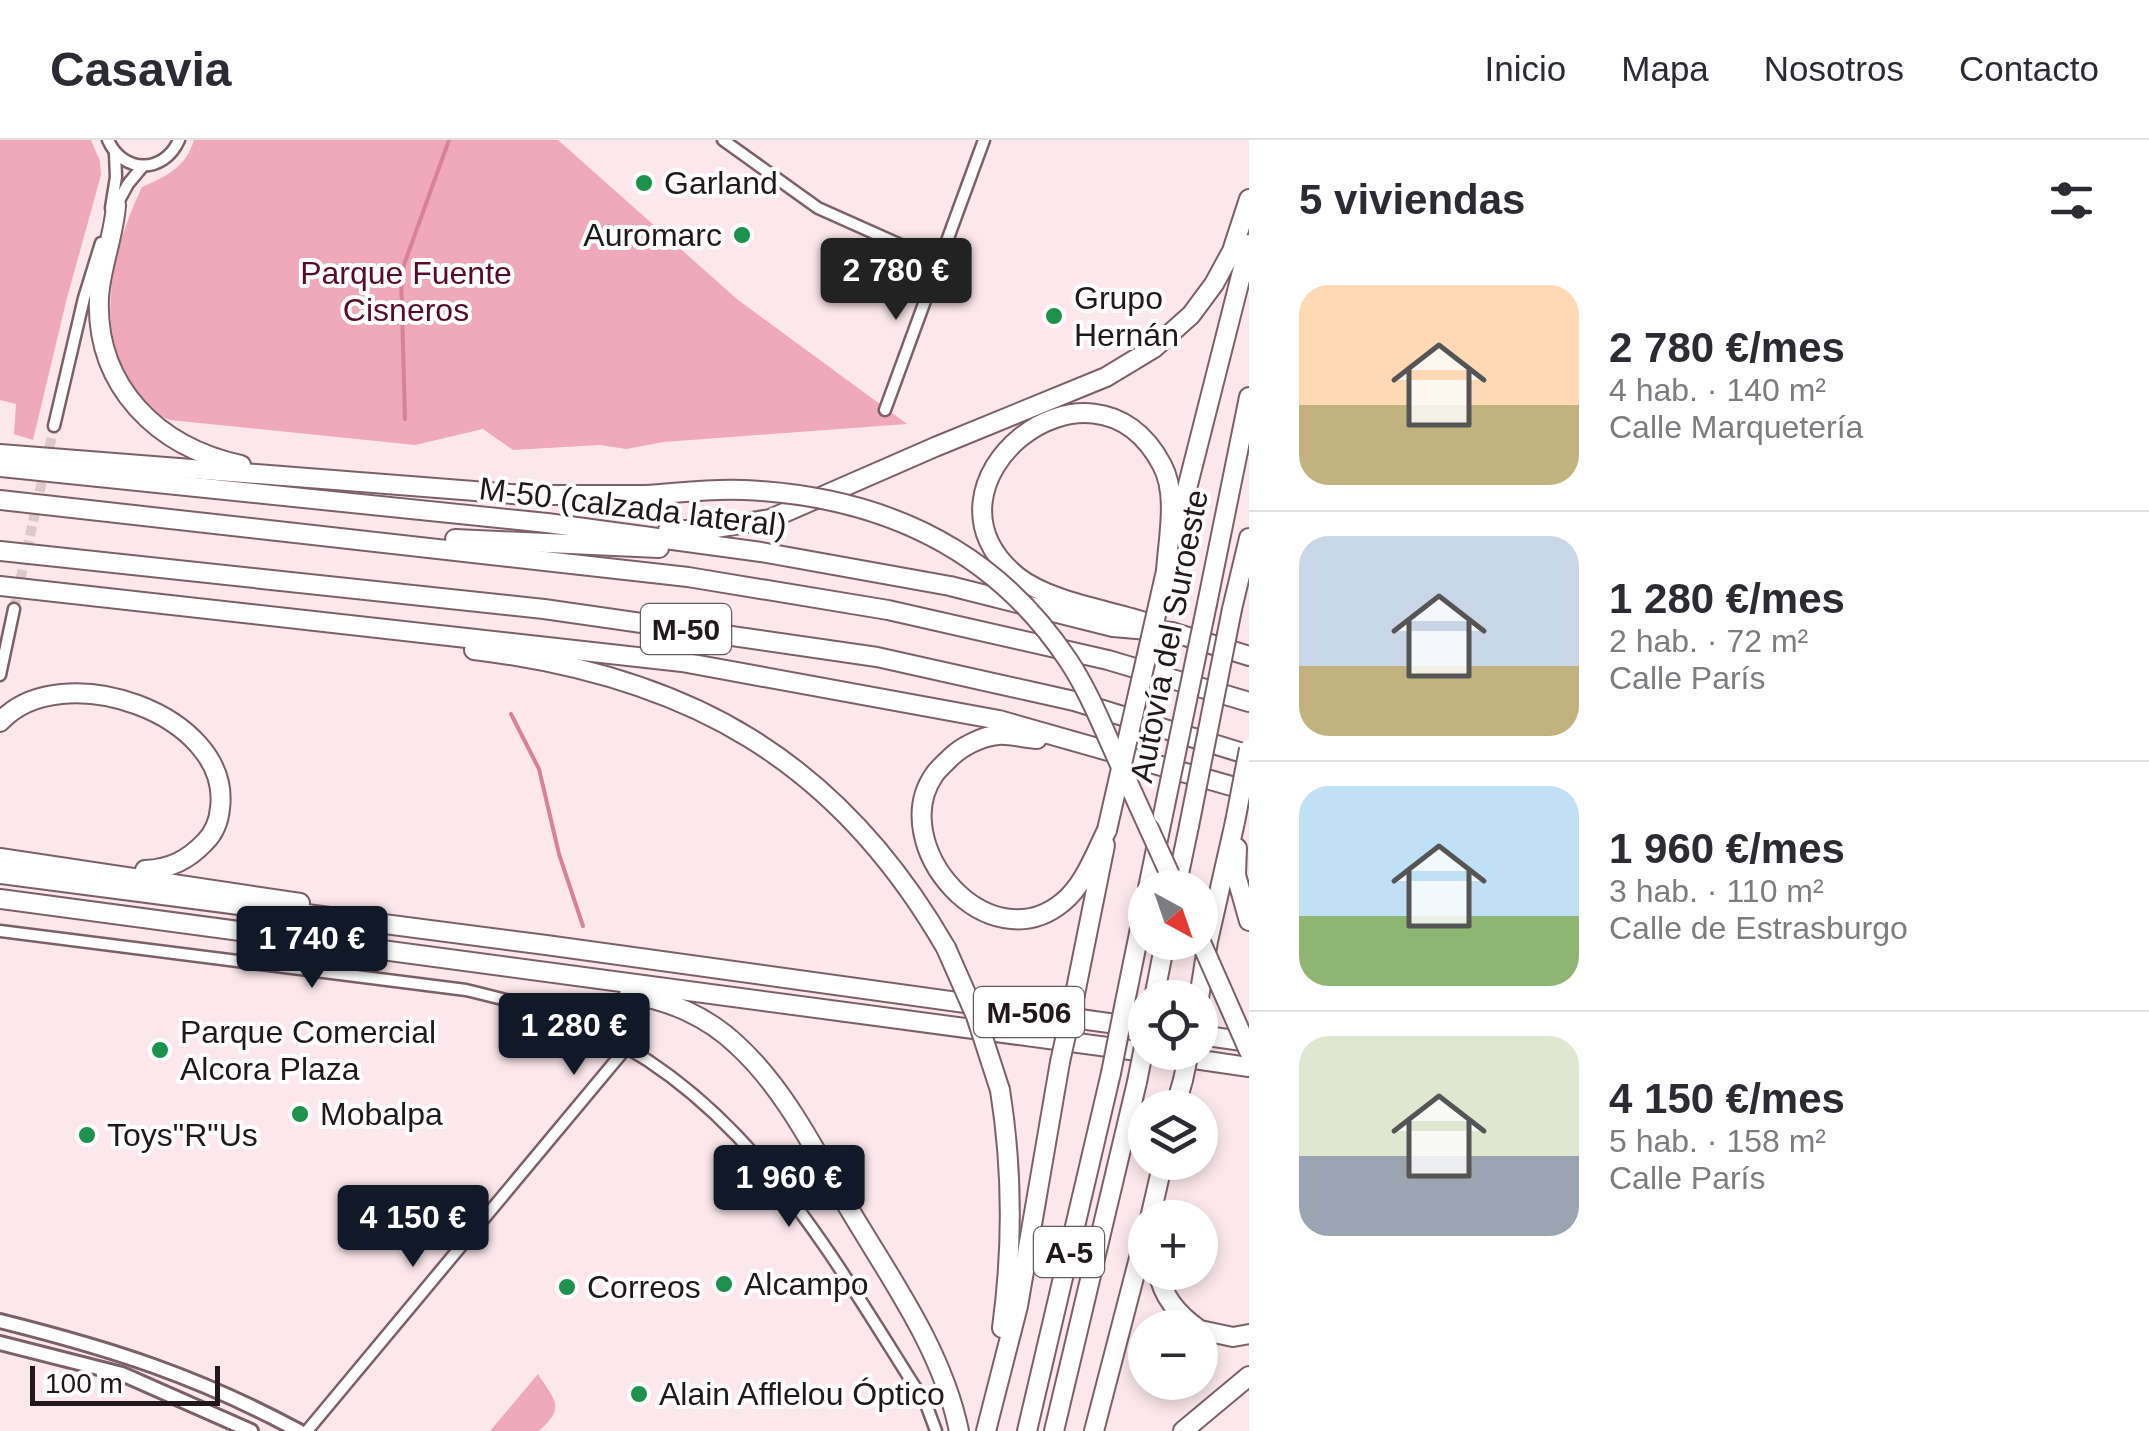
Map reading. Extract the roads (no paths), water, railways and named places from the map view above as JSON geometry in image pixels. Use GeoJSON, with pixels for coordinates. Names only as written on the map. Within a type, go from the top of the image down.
{"type":"FeatureCollection","features":[{"type":"Feature","properties":{"kind":"highway"},"geometry":{"type":"LineString","coordinates":[[547,523],[705,530],[770,519],[1106,377],[1154,348],[1191,316],[1232,251],[1249,199]]}},
{"type":"Feature","properties":{"kind":"highway"},"geometry":{"type":"LineString","coordinates":[[116,205],[99,297],[107,355],[121,388],[138,410],[181,446],[253,467],[482,486],[525,495]]}},
{"type":"Feature","properties":{"kind":"highway"},"geometry":{"type":"LineString","coordinates":[[986,1431],[1018,1306],[1060,1062],[1107,830],[1166,571],[1249,244]]}},
{"type":"Feature","properties":{"kind":"highway","name":"Autovía del Suroeste"},"geometry":{"type":"LineString","coordinates":[[1152,870],[1249,397]]}},
{"type":"Feature","properties":{"kind":"highway"},"geometry":{"type":"LineString","coordinates":[[1166,571],[1170,495],[1163,466],[1144,441],[1125,425],[1102,416],[1073,414],[1042,422],[1014,439],[1000,458],[984,494],[985,524],[997,554],[1018,577],[1060,597],[1172,632]]}},
{"type":"Feature","properties":{"kind":"highway"},"geometry":{"type":"LineString","coordinates":[[0,454],[525,495],[742,489],[822,498],[886,514],[929,533],[971,560],[1007,589],[1045,630],[1086,691],[1168,870]]}},
{"type":"Feature","properties":{"kind":"highway","name":"M-50 (calzada lateral)"},"geometry":{"type":"LineString","coordinates":[[0,468],[547,523],[761,552],[950,586],[1112,627],[1172,632],[1249,656]]}},
{"type":"Feature","properties":{"kind":"highway","name":"M-50"},"geometry":{"type":"LineString","coordinates":[[0,500],[688,577],[888,610],[1108,660],[1249,702]]}},
{"type":"Feature","properties":{"kind":"highway","name":"M-50"},"geometry":{"type":"LineString","coordinates":[[360,540],[431,537],[761,552]]}},
{"type":"Feature","properties":{"kind":"highway","name":"Autovía del Suroeste"},"geometry":{"type":"LineString","coordinates":[[1180,870],[1249,538]]}},
{"type":"Feature","properties":{"kind":"highway","name":"M-50"},"geometry":{"type":"LineString","coordinates":[[0,551],[544,610],[877,657],[1074,702],[1249,752]]}},
{"type":"Feature","properties":{"kind":"highway"},"geometry":{"type":"LineString","coordinates":[[0,586],[682,662],[999,720],[1249,791]]}},
{"type":"Feature","properties":{"kind":"highway"},"geometry":{"type":"LineString","coordinates":[[217,610],[283,626],[532,657],[609,674],[672,696],[737,729],[796,768],[844,811],[908,887],[946,948],[976,1016],[1000,1090],[1009,1145],[1012,1203],[1010,1271],[996,1389]]}},
{"type":"Feature","properties":{"kind":"highway"},"geometry":{"type":"LineString","coordinates":[[1112,627],[1249,666]]}},
{"type":"Feature","properties":{"kind":"highway"},"geometry":{"type":"LineString","coordinates":[[0,722],[33,697],[62,692],[100,694],[128,701],[165,719],[196,742],[216,766],[222,791],[219,816],[211,836],[191,857],[163,869],[107,872]]}},
{"type":"Feature","properties":{"kind":"highway"},"geometry":{"type":"LineString","coordinates":[[1086,743],[996,735],[959,749],[933,776],[923,803],[925,840],[940,874],[960,898],[977,911],[1018,919],[1050,912],[1075,890],[1107,830]]}},
{"type":"Feature","properties":{"kind":"highway"},"geometry":{"type":"LineString","coordinates":[[1202,980],[1249,752]]}},
{"type":"Feature","properties":{"kind":"highway"},"geometry":{"type":"LineString","coordinates":[[1234,822],[1238,838],[1236,875],[1249,920]]}},
{"type":"Feature","properties":{"kind":"highway"},"geometry":{"type":"LineString","coordinates":[[0,858],[107,872],[546,945]]}},
{"type":"Feature","properties":{"kind":"highway","name":"M-506"},"geometry":{"type":"LineString","coordinates":[[0,874],[1128,1026]]}},
{"type":"Feature","properties":{"kind":"highway","name":"M-506"},"geometry":{"type":"LineString","coordinates":[[0,899],[1128,1049]]}},
{"type":"Feature","properties":{"kind":"highway"},"geometry":{"type":"LineString","coordinates":[[437,959],[495,974],[644,996],[676,1006],[734,1042],[776,1087],[924,1334],[945,1381],[958,1431]]}},
{"type":"Feature","properties":{"kind":"highway","name":"A-5"},"geometry":{"type":"LineString","coordinates":[[1027,1431],[1134,960]]}},
{"type":"Feature","properties":{"kind":"highway"},"geometry":{"type":"LineString","coordinates":[[1209,960],[1249,1051]]}},
{"type":"Feature","properties":{"kind":"highway"},"geometry":{"type":"LineString","coordinates":[[1218,1038],[1249,1042]]}},
{"type":"Feature","properties":{"kind":"highway","name":"M-506"},"geometry":{"type":"LineString","coordinates":[[1218,1063],[1249,1067]]}},
{"type":"Feature","properties":{"kind":"highway","name":"A-5"},"geometry":{"type":"LineString","coordinates":[[1054,1431],[1139,1070]]}},
{"type":"Feature","properties":{"kind":"highway"},"geometry":{"type":"LineString","coordinates":[[1154,1200],[1159,1180]]}},
{"type":"Feature","properties":{"kind":"highway"},"geometry":{"type":"LineString","coordinates":[[1157,1189],[1157,1200]]}},
{"type":"Feature","properties":{"kind":"highway"},"geometry":{"type":"LineString","coordinates":[[1094,1431],[1131,1290]]}},
{"type":"Feature","properties":{"kind":"highway"},"geometry":{"type":"LineString","coordinates":[[1218,1334],[1233,1337],[1249,1334]]}},
{"type":"Feature","properties":{"kind":"highway"},"geometry":{"type":"LineString","coordinates":[[1183,1431],[1249,1376]]}},
{"type":"Feature","properties":{"kind":"street"},"geometry":{"type":"LineString","coordinates":[[54,426],[84,298],[115,192],[114,153],[108,140]]}},
{"type":"Feature","properties":{"kind":"street"},"geometry":{"type":"LineString","coordinates":[[114,153],[128,163],[144,166],[162,161],[179,140]]}},
{"type":"Feature","properties":{"kind":"street"},"geometry":{"type":"LineString","coordinates":[[723,140],[818,208],[930,258],[945,252]]}},
{"type":"Feature","properties":{"kind":"street"},"geometry":{"type":"LineString","coordinates":[[884,410],[984,140]]}},
{"type":"Feature","properties":{"kind":"street"},"geometry":{"type":"LineString","coordinates":[[107,224],[128,184],[144,166]]}},
{"type":"Feature","properties":{"kind":"street"},"geometry":{"type":"LineString","coordinates":[[0,674],[14,610]]}},
{"type":"Feature","properties":{"kind":"street"},"geometry":{"type":"LineString","coordinates":[[0,931],[466,990],[523,1003],[627,1047],[702,1101],[767,1166],[926,1404],[936,1431]]}},
{"type":"Feature","properties":{"kind":"street"},"geometry":{"type":"LineString","coordinates":[[0,1321],[96,1345],[166,1368],[303,1431],[627,1047]]}},
{"type":"Feature","properties":{"kind":"street"},"geometry":{"type":"LineString","coordinates":[[0,1343],[122,1374],[251,1431]]}},
{"type":"Feature","properties":{"kind":"waterway"},"geometry":{"type":"LineString","coordinates":[[405,419],[401,273],[449,140]]}},
{"type":"Feature","properties":{"kind":"waterway"},"geometry":{"type":"LineString","coordinates":[[511,714],[539,769],[559,854],[583,926]]}},
{"type":"Feature","properties":{"kind":"tunnel"},"geometry":{"type":"LineString","coordinates":[[14,609],[54,426]]}},
{"type":"Feature","properties":{"kind":"place","name":"Garland"},"geometry":{"type":"Point","coordinates":[644,183]}},
{"type":"Feature","properties":{"kind":"place","name":"Auromarc"},"geometry":{"type":"Point","coordinates":[742,235]}},
{"type":"Feature","properties":{"kind":"place","name":"Grupo Hernán"},"geometry":{"type":"Point","coordinates":[1054,316]}},
{"type":"Feature","properties":{"kind":"place","name":"Parque Comercial Alcora Plaza"},"geometry":{"type":"Point","coordinates":[160,1050]}},
{"type":"Feature","properties":{"kind":"place","name":"Mobalpa"},"geometry":{"type":"Point","coordinates":[300,1114]}},
{"type":"Feature","properties":{"kind":"place","name":"Toys\"R\"Us"},"geometry":{"type":"Point","coordinates":[87,1135]}},
{"type":"Feature","properties":{"kind":"place","name":"Alcampo"},"geometry":{"type":"Point","coordinates":[724,1284]}},
{"type":"Feature","properties":{"kind":"place","name":"Correos"},"geometry":{"type":"Point","coordinates":[567,1287]}},
{"type":"Feature","properties":{"kind":"place","name":"Alain Afflelou Óptico"},"geometry":{"type":"Point","coordinates":[639,1394]}},
{"type":"Feature","properties":{"kind":"park label","name":"Parque Fuente Cisneros"},"geometry":{"type":"Point","coordinates":[406,292]}}]}
